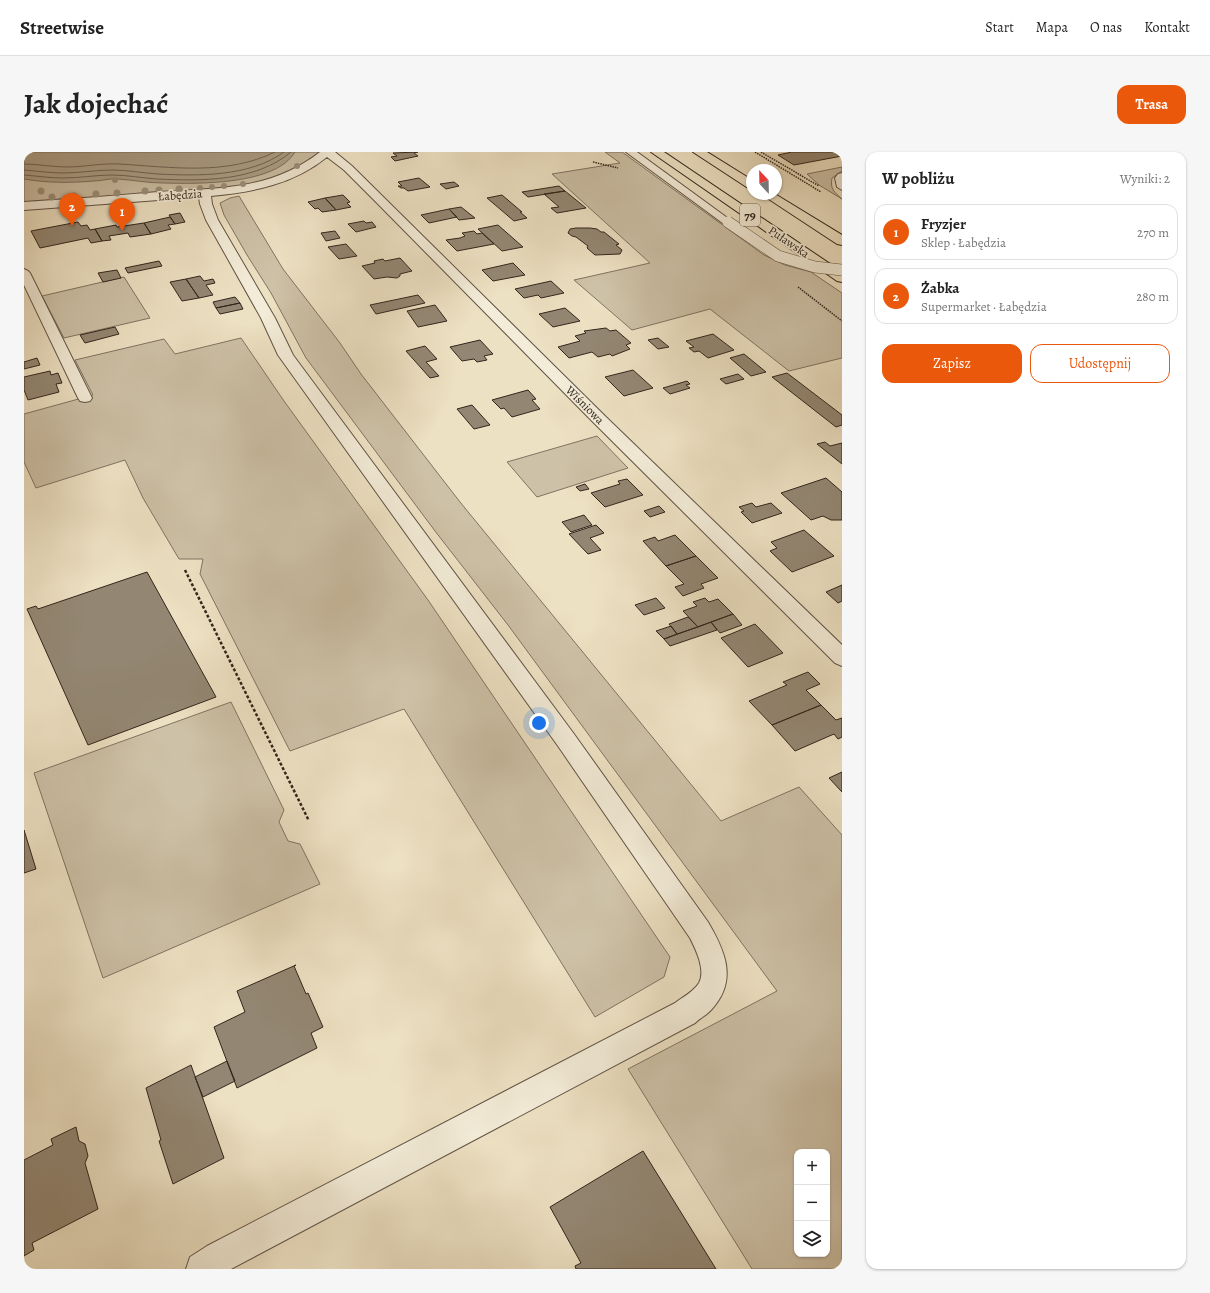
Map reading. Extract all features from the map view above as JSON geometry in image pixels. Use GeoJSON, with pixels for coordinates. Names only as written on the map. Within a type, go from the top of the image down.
{"type":"FeatureCollection","features":[{"type":"Feature","properties":{"kind":"main road","name":"Puławska"},"geometry":{"type":"LineString","coordinates":[[657,152],[842,278]]}},
{"type":"Feature","properties":{"kind":"main road","name":"79"},"geometry":{"type":"LineString","coordinates":[[699,152],[746,181]]}},
{"type":"Feature","properties":{"kind":"main road","name":"Puławska"},"geometry":{"type":"LineString","coordinates":[[776,200],[842,242]]}},
{"type":"Feature","properties":{"kind":"street","name":"Łabędzia"},"geometry":{"type":"LineString","coordinates":[[24,206],[205,193],[248,188],[282,179],[313,165],[328,152]]}},
{"type":"Feature","properties":{"kind":"street","name":"Wiśniowa"},"geometry":{"type":"LineString","coordinates":[[328,152],[348,168],[386,204],[595,415],[842,658]]}},
{"type":"Feature","properties":{"kind":"street"},"geometry":{"type":"LineString","coordinates":[[202,1269],[685,1013],[702,1000],[711,988],[714,975],[714,962],[709,947],[699,930],[566,740],[286,355],[265,311],[212,220],[206,204],[205,193]]}},
{"type":"Feature","properties":{"kind":"lane"},"geometry":{"type":"LineString","coordinates":[[631,152],[778,256],[815,267],[842,270]]}},
{"type":"Feature","properties":{"kind":"lane"},"geometry":{"type":"LineString","coordinates":[[842,176],[840,178],[842,187]]}},
{"type":"Feature","properties":{"kind":"lane"},"geometry":{"type":"LineString","coordinates":[[24,273],[85,398]]}},
{"type":"Feature","properties":{"kind":"path"},"geometry":{"type":"LineString","coordinates":[[755,152],[823,193]]}},
{"type":"Feature","properties":{"kind":"path"},"geometry":{"type":"LineString","coordinates":[[761,152],[822,188]]}},
{"type":"Feature","properties":{"kind":"path"},"geometry":{"type":"LineString","coordinates":[[185,570],[309,821]]}},
{"type":"Feature","properties":{"kind":"shaded area"},"geometry":{"type":"Polygon","coordinates":[[[24,152],[319,152],[303,165],[283,175],[260,182],[234,187],[183,192],[24,202],[24,152]]]}},
{"type":"Feature","properties":{"kind":"shaded area"},"geometry":{"type":"Polygon","coordinates":[[[605,152],[622,152],[764,255],[785,265],[811,272],[842,293],[842,358],[789,371],[710,309],[632,330],[574,280],[650,263],[552,174],[620,163],[605,152]]]}},
{"type":"Feature","properties":{"kind":"shaded area"},"geometry":{"type":"Polygon","coordinates":[[[842,167],[842,171],[832,178],[832,185],[833,190],[842,199],[819,185],[807,174],[842,167]]]}},
{"type":"Feature","properties":{"kind":"shaded area"},"geometry":{"type":"Polygon","coordinates":[[[239,196],[283,269],[340,343],[361,374],[460,502],[721,821],[799,787],[842,835],[842,1269],[752,1269],[628,1069],[777,991],[508,625],[435,531],[306,358],[271,293],[224,215],[220,203],[230,198],[239,196]]]}},
{"type":"Feature","properties":{"kind":"shaded area"},"geometry":{"type":"Polygon","coordinates":[[[124,277],[150,318],[64,338],[42,296],[124,277]]]}},
{"type":"Feature","properties":{"kind":"shaded area"},"geometry":{"type":"Polygon","coordinates":[[[241,338],[284,401],[428,600],[670,957],[664,977],[595,1017],[404,709],[290,751],[200,574],[203,559],[179,559],[143,498],[125,460],[36,488],[24,462],[24,414],[93,395],[75,360],[164,339],[175,354],[241,338]]]}},
{"type":"Feature","properties":{"kind":"shaded area"},"geometry":{"type":"Polygon","coordinates":[[[597,436],[628,468],[537,497],[507,462],[597,436]]]}},
{"type":"Feature","properties":{"kind":"shaded area"},"geometry":{"type":"Polygon","coordinates":[[[231,702],[284,810],[279,822],[288,841],[300,844],[320,884],[103,978],[34,773],[231,702]]]}},
{"type":"Feature","properties":{"kind":"water"},"geometry":{"type":"Polygon","coordinates":[[[24,152],[295,152],[285,163],[271,171],[254,177],[215,182],[152,183],[115,179],[67,182],[24,179],[24,152]]]}},
{"type":"Feature","properties":{"kind":"building"},"geometry":{"type":"Polygon","coordinates":[[[418,152],[414,153],[418,156],[395,161],[391,157],[397,156],[393,153],[418,152]]]}},
{"type":"Feature","properties":{"kind":"building"},"geometry":{"type":"Polygon","coordinates":[[[792,152],[842,152],[842,156],[794,165],[778,155],[792,152]]]}},
{"type":"Feature","properties":{"kind":"building"},"geometry":{"type":"Polygon","coordinates":[[[419,178],[430,187],[408,191],[398,186],[402,186],[398,182],[419,178]]]}},
{"type":"Feature","properties":{"kind":"building"},"geometry":{"type":"Polygon","coordinates":[[[454,182],[459,186],[446,189],[440,184],[454,182]]]}},
{"type":"Feature","properties":{"kind":"building"},"geometry":{"type":"Polygon","coordinates":[[[559,186],[565,191],[528,197],[522,192],[559,186]]]}},
{"type":"Feature","properties":{"kind":"building"},"geometry":{"type":"Polygon","coordinates":[[[565,191],[586,208],[557,213],[551,208],[559,207],[544,194],[565,191]]]}},
{"type":"Feature","properties":{"kind":"building"},"geometry":{"type":"Polygon","coordinates":[[[343,195],[350,202],[347,203],[351,207],[336,210],[325,198],[343,195]]]}},
{"type":"Feature","properties":{"kind":"building"},"geometry":{"type":"Polygon","coordinates":[[[502,195],[527,218],[514,221],[487,198],[502,195]]]}},
{"type":"Feature","properties":{"kind":"building"},"geometry":{"type":"Polygon","coordinates":[[[325,198],[336,210],[322,212],[318,208],[315,209],[308,202],[325,198]]]}},
{"type":"Feature","properties":{"kind":"building"},"geometry":{"type":"Polygon","coordinates":[[[461,207],[475,218],[459,220],[449,209],[461,207]]]}},
{"type":"Feature","properties":{"kind":"building"},"geometry":{"type":"Polygon","coordinates":[[[449,209],[457,217],[429,223],[421,215],[449,209]]]}},
{"type":"Feature","properties":{"kind":"building"},"geometry":{"type":"Polygon","coordinates":[[[180,213],[185,222],[175,224],[169,215],[180,213]]]}},
{"type":"Feature","properties":{"kind":"building"},"geometry":{"type":"Polygon","coordinates":[[[170,217],[175,224],[168,225],[171,229],[151,234],[144,223],[170,217]]]}},
{"type":"Feature","properties":{"kind":"building"},"geometry":{"type":"Polygon","coordinates":[[[364,221],[366,223],[372,222],[376,227],[356,232],[348,224],[364,221]]]}},
{"type":"Feature","properties":{"kind":"building"},"geometry":{"type":"Polygon","coordinates":[[[78,222],[81,226],[87,225],[90,230],[95,229],[102,241],[91,243],[88,238],[40,248],[31,231],[78,222]]]}},
{"type":"Feature","properties":{"kind":"building"},"geometry":{"type":"Polygon","coordinates":[[[144,223],[151,234],[130,237],[128,233],[109,236],[111,240],[102,241],[95,229],[116,225],[117,227],[144,223]]]}},
{"type":"Feature","properties":{"kind":"building"},"geometry":{"type":"Polygon","coordinates":[[[498,225],[523,247],[502,251],[478,229],[498,225]]]}},
{"type":"Feature","properties":{"kind":"building"},"geometry":{"type":"Polygon","coordinates":[[[570,229],[597,229],[604,232],[619,244],[616,245],[622,250],[620,254],[595,255],[587,248],[588,246],[568,233],[570,229]]]}},
{"type":"Feature","properties":{"kind":"building"},"geometry":{"type":"Polygon","coordinates":[[[335,231],[340,238],[326,241],[321,233],[335,231]]]}},
{"type":"Feature","properties":{"kind":"building"},"geometry":{"type":"Polygon","coordinates":[[[474,231],[477,234],[482,233],[494,244],[457,251],[446,240],[460,238],[465,236],[462,233],[474,231]]]}},
{"type":"Feature","properties":{"kind":"building"},"geometry":{"type":"Polygon","coordinates":[[[346,244],[357,256],[339,259],[328,247],[346,244]]]}},
{"type":"Feature","properties":{"kind":"building"},"geometry":{"type":"Polygon","coordinates":[[[400,258],[412,271],[400,274],[397,278],[387,277],[374,279],[362,266],[375,263],[374,261],[383,259],[385,261],[400,258]]]}},
{"type":"Feature","properties":{"kind":"building"},"geometry":{"type":"Polygon","coordinates":[[[159,261],[162,266],[128,273],[125,268],[159,261]]]}},
{"type":"Feature","properties":{"kind":"building"},"geometry":{"type":"Polygon","coordinates":[[[513,263],[525,275],[493,281],[482,270],[513,263]]]}},
{"type":"Feature","properties":{"kind":"building"},"geometry":{"type":"Polygon","coordinates":[[[117,270],[121,278],[103,282],[98,273],[117,270]]]}},
{"type":"Feature","properties":{"kind":"building"},"geometry":{"type":"Polygon","coordinates":[[[200,276],[204,281],[213,279],[215,283],[206,285],[213,295],[199,298],[186,279],[200,276]]]}},
{"type":"Feature","properties":{"kind":"building"},"geometry":{"type":"Polygon","coordinates":[[[186,279],[199,298],[182,301],[170,282],[186,279]]]}},
{"type":"Feature","properties":{"kind":"building"},"geometry":{"type":"Polygon","coordinates":[[[551,281],[564,293],[541,298],[538,295],[524,298],[515,289],[551,281]]]}},
{"type":"Feature","properties":{"kind":"building"},"geometry":{"type":"Polygon","coordinates":[[[418,295],[425,303],[376,314],[370,305],[418,295]]]}},
{"type":"Feature","properties":{"kind":"building"},"geometry":{"type":"Polygon","coordinates":[[[235,297],[240,303],[216,308],[213,302],[235,297]]]}},
{"type":"Feature","properties":{"kind":"building"},"geometry":{"type":"Polygon","coordinates":[[[240,303],[243,309],[220,314],[216,308],[240,303]]]}},
{"type":"Feature","properties":{"kind":"building"},"geometry":{"type":"Polygon","coordinates":[[[435,305],[447,321],[418,327],[407,311],[435,305]]]}},
{"type":"Feature","properties":{"kind":"building"},"geometry":{"type":"Polygon","coordinates":[[[565,308],[580,321],[553,327],[539,314],[565,308]]]}},
{"type":"Feature","properties":{"kind":"building"},"geometry":{"type":"Polygon","coordinates":[[[115,327],[119,334],[85,343],[80,335],[115,327]]]}},
{"type":"Feature","properties":{"kind":"building"},"geometry":{"type":"Polygon","coordinates":[[[606,328],[610,331],[616,330],[631,343],[626,345],[630,349],[612,356],[610,354],[598,357],[592,352],[569,358],[558,347],[580,341],[575,336],[586,333],[584,331],[606,328]]]}},
{"type":"Feature","properties":{"kind":"building"},"geometry":{"type":"Polygon","coordinates":[[[713,334],[734,350],[708,358],[699,351],[694,352],[689,348],[694,347],[686,341],[713,334]]]}},
{"type":"Feature","properties":{"kind":"building"},"geometry":{"type":"Polygon","coordinates":[[[658,338],[669,347],[658,349],[648,340],[658,338]]]}},
{"type":"Feature","properties":{"kind":"building"},"geometry":{"type":"Polygon","coordinates":[[[480,340],[493,354],[484,356],[487,360],[477,362],[474,359],[462,361],[450,347],[480,340]]]}},
{"type":"Feature","properties":{"kind":"building"},"geometry":{"type":"Polygon","coordinates":[[[425,346],[437,359],[426,362],[439,376],[430,378],[406,351],[425,346]]]}},
{"type":"Feature","properties":{"kind":"building"},"geometry":{"type":"Polygon","coordinates":[[[744,354],[766,372],[751,376],[730,358],[744,354]]]}},
{"type":"Feature","properties":{"kind":"building"},"geometry":{"type":"Polygon","coordinates":[[[37,358],[40,365],[24,369],[24,362],[37,358]]]}},
{"type":"Feature","properties":{"kind":"building"},"geometry":{"type":"Polygon","coordinates":[[[633,370],[653,388],[624,396],[605,377],[633,370]]]}},
{"type":"Feature","properties":{"kind":"building"},"geometry":{"type":"Polygon","coordinates":[[[50,371],[51,375],[58,373],[62,383],[56,384],[59,392],[28,400],[24,390],[24,377],[50,371]]]}},
{"type":"Feature","properties":{"kind":"building"},"geometry":{"type":"Polygon","coordinates":[[[787,373],[842,415],[842,425],[836,427],[772,377],[787,373]]]}},
{"type":"Feature","properties":{"kind":"building"},"geometry":{"type":"Polygon","coordinates":[[[738,374],[744,379],[726,384],[720,379],[738,374]]]}},
{"type":"Feature","properties":{"kind":"building"},"geometry":{"type":"Polygon","coordinates":[[[687,381],[690,384],[686,385],[690,388],[670,394],[663,388],[687,381]]]}},
{"type":"Feature","properties":{"kind":"building"},"geometry":{"type":"Polygon","coordinates":[[[528,390],[536,399],[532,400],[540,409],[512,417],[504,408],[501,409],[492,400],[528,390]]]}},
{"type":"Feature","properties":{"kind":"building"},"geometry":{"type":"Polygon","coordinates":[[[472,405],[490,425],[474,429],[457,409],[472,405]]]}},
{"type":"Feature","properties":{"kind":"building"},"geometry":{"type":"Polygon","coordinates":[[[825,442],[830,446],[842,443],[842,464],[817,444],[825,442]]]}},
{"type":"Feature","properties":{"kind":"building"},"geometry":{"type":"Polygon","coordinates":[[[826,478],[842,492],[842,520],[831,520],[823,516],[811,520],[781,493],[826,478]]]}},
{"type":"Feature","properties":{"kind":"building"},"geometry":{"type":"Polygon","coordinates":[[[627,479],[643,495],[605,507],[591,493],[620,484],[618,481],[627,479]]]}},
{"type":"Feature","properties":{"kind":"building"},"geometry":{"type":"Polygon","coordinates":[[[585,484],[589,489],[580,491],[576,487],[585,484]]]}},
{"type":"Feature","properties":{"kind":"building"},"geometry":{"type":"Polygon","coordinates":[[[752,503],[756,507],[771,503],[782,513],[752,523],[741,512],[744,511],[739,507],[752,503]]]}},
{"type":"Feature","properties":{"kind":"building"},"geometry":{"type":"Polygon","coordinates":[[[659,506],[665,512],[650,517],[644,511],[659,506]]]}},
{"type":"Feature","properties":{"kind":"building"},"geometry":{"type":"Polygon","coordinates":[[[584,515],[592,525],[571,532],[562,522],[584,515]]]}},
{"type":"Feature","properties":{"kind":"building"},"geometry":{"type":"Polygon","coordinates":[[[596,525],[604,533],[590,538],[601,550],[588,554],[569,534],[596,525]]]}},
{"type":"Feature","properties":{"kind":"building"},"geometry":{"type":"Polygon","coordinates":[[[804,530],[834,556],[792,572],[770,551],[777,548],[771,542],[804,530]]]}},
{"type":"Feature","properties":{"kind":"building"},"geometry":{"type":"Polygon","coordinates":[[[675,535],[696,556],[666,566],[643,541],[655,537],[658,541],[675,535]]]}},
{"type":"Feature","properties":{"kind":"building"},"geometry":{"type":"Polygon","coordinates":[[[696,556],[718,578],[701,584],[704,588],[683,596],[675,587],[684,584],[666,566],[696,556]]]}},
{"type":"Feature","properties":{"kind":"building"},"geometry":{"type":"Polygon","coordinates":[[[147,572],[216,697],[88,745],[27,609],[36,606],[38,609],[147,572]]]}},
{"type":"Feature","properties":{"kind":"building"},"geometry":{"type":"Polygon","coordinates":[[[842,585],[842,601],[838,603],[826,592],[842,585]]]}},
{"type":"Feature","properties":{"kind":"building"},"geometry":{"type":"Polygon","coordinates":[[[656,598],[665,608],[644,615],[635,605],[656,598]]]}},
{"type":"Feature","properties":{"kind":"building"},"geometry":{"type":"Polygon","coordinates":[[[705,598],[709,602],[718,599],[733,614],[698,627],[683,611],[697,606],[693,602],[705,598]]]}},
{"type":"Feature","properties":{"kind":"building"},"geometry":{"type":"Polygon","coordinates":[[[733,614],[742,625],[720,633],[711,622],[733,614]]]}},
{"type":"Feature","properties":{"kind":"building"},"geometry":{"type":"Polygon","coordinates":[[[688,617],[698,627],[677,634],[669,624],[688,617]]]}},
{"type":"Feature","properties":{"kind":"building"},"geometry":{"type":"Polygon","coordinates":[[[711,622],[717,630],[670,646],[664,639],[711,622]]]}},
{"type":"Feature","properties":{"kind":"building"},"geometry":{"type":"Polygon","coordinates":[[[755,624],[783,653],[748,667],[721,638],[755,624]]]}},
{"type":"Feature","properties":{"kind":"building"},"geometry":{"type":"Polygon","coordinates":[[[671,626],[677,634],[664,639],[656,631],[671,626]]]}},
{"type":"Feature","properties":{"kind":"building"},"geometry":{"type":"Polygon","coordinates":[[[808,672],[820,684],[806,690],[821,705],[772,725],[749,701],[787,685],[783,682],[808,672]]]}},
{"type":"Feature","properties":{"kind":"building"},"geometry":{"type":"Polygon","coordinates":[[[821,705],[836,720],[842,718],[842,737],[838,739],[834,734],[795,751],[772,725],[821,705]]]}},
{"type":"Feature","properties":{"kind":"building"},"geometry":{"type":"Polygon","coordinates":[[[842,772],[842,792],[829,778],[842,772]]]}},
{"type":"Feature","properties":{"kind":"building"},"geometry":{"type":"Polygon","coordinates":[[[24,830],[36,869],[24,873],[24,830]]]}},
{"type":"Feature","properties":{"kind":"building"},"geometry":{"type":"Polygon","coordinates":[[[296,965],[294,966],[306,994],[308,993],[323,1027],[311,1033],[317,1048],[237,1088],[214,1027],[245,1012],[237,991],[296,965]]]}},
{"type":"Feature","properties":{"kind":"building"},"geometry":{"type":"Polygon","coordinates":[[[227,1061],[235,1081],[203,1097],[195,1077],[227,1061]]]}},
{"type":"Feature","properties":{"kind":"building"},"geometry":{"type":"Polygon","coordinates":[[[191,1065],[224,1158],[173,1184],[159,1141],[161,1140],[146,1088],[191,1065]]]}},
{"type":"Feature","properties":{"kind":"building"},"geometry":{"type":"Polygon","coordinates":[[[76,1127],[79,1141],[85,1144],[88,1156],[85,1163],[98,1209],[32,1243],[34,1250],[24,1256],[24,1160],[53,1145],[51,1139],[76,1127]]]}},
{"type":"Feature","properties":{"kind":"building"},"geometry":{"type":"Polygon","coordinates":[[[643,1151],[716,1269],[576,1269],[575,1266],[581,1263],[550,1207],[643,1151]]]}},
{"type":"Feature","properties":{"kind":"place","name":"Żabka"},"geometry":{"type":"Point","coordinates":[72,226]}},
{"type":"Feature","properties":{"kind":"place","name":"Fryzjer"},"geometry":{"type":"Point","coordinates":[122,231]}}]}
